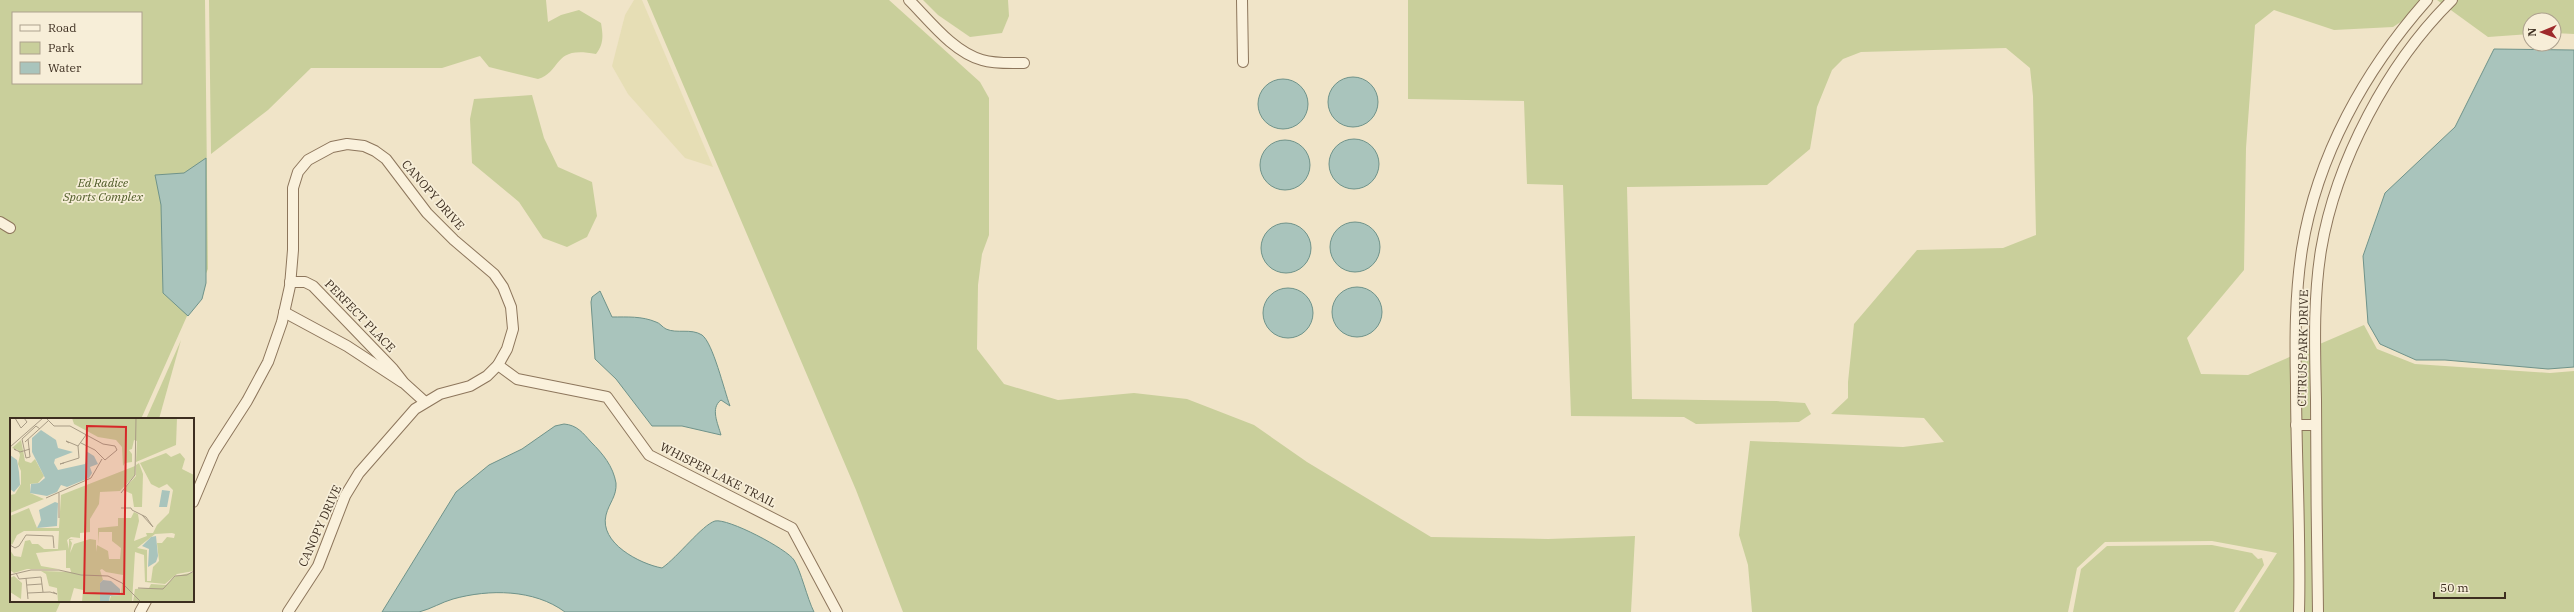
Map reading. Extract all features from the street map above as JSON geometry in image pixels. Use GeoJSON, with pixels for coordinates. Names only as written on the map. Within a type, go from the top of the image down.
{"type":"FeatureCollection","features":[{"type":"Feature","properties":{"kind":"street"},"geometry":{"type":"LineString","coordinates":[[909,0],[956,45],[968,54],[980,60],[996,63],[1024,63]]}},
{"type":"Feature","properties":{"kind":"street"},"geometry":{"type":"LineString","coordinates":[[1242,0],[1244,62]]}},
{"type":"Feature","properties":{"kind":"street","name":"CITRUS PARK DRIVE"},"geometry":{"type":"LineString","coordinates":[[2299,612],[2295,315],[2302,249],[2310,213],[2343,124],[2366,79],[2401,29],[2427,0]]}},
{"type":"Feature","properties":{"kind":"street","name":"CITRUS PARK DRIVE"},"geometry":{"type":"LineString","coordinates":[[2318,612],[2315,304],[2321,250],[2335,193],[2355,143],[2386,83],[2438,14],[2452,0]]}},
{"type":"Feature","properties":{"kind":"street","name":"CANOPY DRIVE"},"geometry":{"type":"LineString","coordinates":[[194,500],[214,452],[247,401],[268,362],[284,312],[290,282],[293,250],[293,188],[298,172],[308,160],[332,148],[347,144],[364,146],[386,159],[427,213],[454,240],[494,274],[503,287],[511,307],[512,328],[507,349],[498,365],[487,376],[470,386],[440,394],[415,409],[359,473],[345,496],[318,566],[288,612]]}},
{"type":"Feature","properties":{"kind":"street"},"geometry":{"type":"LineString","coordinates":[[0,222],[10,228]]}},
{"type":"Feature","properties":{"kind":"street","name":"PERFECT PLACE"},"geometry":{"type":"LineString","coordinates":[[290,282],[305,282],[313,286],[393,368],[404,383]]}},
{"type":"Feature","properties":{"kind":"street","name":"PERFECT PLACE"},"geometry":{"type":"LineString","coordinates":[[284,312],[347,346],[404,383],[425,402]]}},
{"type":"Feature","properties":{"kind":"street","name":"WHISPER LAKE TRAIL"},"geometry":{"type":"LineString","coordinates":[[498,365],[517,379],[607,397],[649,454],[792,528],[838,612]]}},
{"type":"Feature","properties":{"kind":"street"},"geometry":{"type":"LineString","coordinates":[[2296,425],[2316,425]]}},
{"type":"Feature","properties":{"kind":"street"},"geometry":{"type":"LineString","coordinates":[[140,612],[145,602]]}},
{"type":"Feature","properties":{"kind":"shaded area"},"geometry":{"type":"Polygon","coordinates":[[[634,0],[642,0],[713,167],[685,158],[628,94],[612,66],[625,15],[634,0]]]}},
{"type":"Feature","properties":{"kind":"green space","name":"Ed Radice Sports Complex"},"geometry":{"type":"Polygon","coordinates":[[[0,0],[205,0],[208,269],[141,418],[10,418],[10,602],[61,602],[56,612],[0,612],[0,0]]]}},
{"type":"Feature","properties":{"kind":"green space"},"geometry":{"type":"Polygon","coordinates":[[[209,0],[546,0],[548,22],[561,15],[579,10],[601,23],[602,39],[599,50],[596,54],[582,52],[572,53],[565,56],[546,75],[538,79],[489,67],[480,56],[442,68],[311,68],[268,110],[211,154],[209,0]]]}},
{"type":"Feature","properties":{"kind":"green space"},"geometry":{"type":"Polygon","coordinates":[[[647,0],[889,0],[980,82],[989,98],[989,235],[982,254],[978,285],[977,349],[1004,384],[1058,400],[1134,393],[1187,399],[1254,425],[1307,462],[1431,537],[1548,539],[1635,536],[1631,612],[903,612],[856,490],[647,0]]]}},
{"type":"Feature","properties":{"kind":"green space"},"geometry":{"type":"Polygon","coordinates":[[[923,0],[1008,0],[1009,16],[1002,33],[970,37],[938,15],[923,0]]]}},
{"type":"Feature","properties":{"kind":"green space"},"geometry":{"type":"Polygon","coordinates":[[[1408,0],[2434,0],[2393,27],[2334,30],[2274,10],[2255,25],[2246,148],[2244,270],[2187,338],[2201,374],[2248,375],[2364,325],[2377,349],[2415,364],[2550,373],[2574,371],[2574,612],[2239,612],[2277,553],[2212,541],[2105,542],[2077,568],[2068,612],[1752,612],[1748,565],[1739,535],[1750,441],[1903,447],[1944,442],[1924,418],[1831,414],[1848,398],[1848,382],[1854,324],[1917,250],[2003,248],[2036,235],[2033,96],[2030,68],[2006,48],[1861,52],[1843,59],[1832,70],[1817,107],[1810,149],[1767,185],[1627,187],[1632,399],[1776,401],[1805,403],[1811,414],[1799,422],[1696,424],[1684,417],[1571,416],[1563,185],[1527,184],[1524,101],[1408,99],[1408,0]]]}},
{"type":"Feature","properties":{"kind":"green space"},"geometry":{"type":"Polygon","coordinates":[[[2437,0],[2574,0],[2574,34],[2562,33],[2562,12],[2522,12],[2522,35],[2488,37],[2437,0]]]}},
{"type":"Feature","properties":{"kind":"green space"},"geometry":{"type":"Polygon","coordinates":[[[532,95],[544,138],[558,167],[592,182],[597,216],[587,237],[567,247],[543,238],[519,202],[472,163],[470,119],[474,99],[532,95]]]}},
{"type":"Feature","properties":{"kind":"green space"},"geometry":{"type":"Polygon","coordinates":[[[181,340],[159,418],[146,418],[181,340]]]}},
{"type":"Feature","properties":{"kind":"green space"},"geometry":{"type":"Polygon","coordinates":[[[2212,545],[2252,553],[2258,559],[2262,558],[2264,565],[2234,612],[2073,612],[2081,569],[2107,546],[2212,545]]]}},
{"type":"Feature","properties":{"kind":"water"},"geometry":{"type":"Polygon","coordinates":[[[2494,49],[2522,49],[2522,52],[2562,52],[2562,50],[2574,50],[2574,367],[2548,369],[2445,360],[2416,360],[2380,344],[2368,323],[2363,256],[2385,193],[2455,127],[2494,49]]]}},
{"type":"Feature","properties":{"kind":"water"},"geometry":{"type":"Polygon","coordinates":[[[1353,77],[1363,79],[1371,84],[1376,92],[1378,102],[1376,112],[1371,120],[1363,125],[1353,127],[1343,125],[1335,120],[1330,112],[1328,102],[1330,92],[1335,84],[1343,79],[1353,77]]]}},
{"type":"Feature","properties":{"kind":"water"},"geometry":{"type":"Polygon","coordinates":[[[1283,79],[1293,81],[1301,86],[1306,94],[1308,104],[1306,114],[1301,122],[1293,127],[1283,129],[1273,127],[1265,122],[1260,114],[1258,104],[1260,94],[1265,86],[1273,81],[1283,79]]]}},
{"type":"Feature","properties":{"kind":"water"},"geometry":{"type":"Polygon","coordinates":[[[1354,139],[1364,141],[1372,146],[1377,154],[1379,164],[1377,174],[1372,182],[1364,187],[1354,189],[1344,187],[1336,182],[1331,174],[1329,164],[1331,154],[1336,146],[1344,141],[1354,139]]]}},
{"type":"Feature","properties":{"kind":"water"},"geometry":{"type":"Polygon","coordinates":[[[1285,140],[1295,142],[1303,147],[1308,155],[1310,165],[1308,175],[1303,183],[1295,188],[1285,190],[1275,188],[1267,183],[1262,175],[1260,165],[1262,155],[1267,147],[1275,142],[1285,140]]]}},
{"type":"Feature","properties":{"kind":"water"},"geometry":{"type":"Polygon","coordinates":[[[206,158],[206,283],[202,299],[188,316],[163,293],[161,205],[155,175],[184,173],[206,158]]]}},
{"type":"Feature","properties":{"kind":"water"},"geometry":{"type":"Polygon","coordinates":[[[1355,222],[1365,224],[1373,229],[1378,237],[1380,247],[1378,257],[1373,265],[1365,270],[1355,272],[1345,270],[1337,265],[1332,257],[1330,247],[1332,237],[1337,229],[1345,224],[1355,222]]]}},
{"type":"Feature","properties":{"kind":"water"},"geometry":{"type":"Polygon","coordinates":[[[1286,223],[1296,225],[1304,230],[1309,238],[1311,248],[1309,258],[1304,266],[1296,271],[1286,273],[1276,271],[1268,266],[1263,258],[1261,248],[1263,238],[1268,230],[1276,225],[1286,223]]]}},
{"type":"Feature","properties":{"kind":"water"},"geometry":{"type":"Polygon","coordinates":[[[1357,287],[1367,289],[1375,294],[1380,302],[1382,312],[1380,322],[1375,330],[1367,335],[1357,337],[1347,335],[1339,330],[1334,322],[1332,312],[1334,302],[1339,294],[1347,289],[1357,287]]]}},
{"type":"Feature","properties":{"kind":"water"},"geometry":{"type":"Polygon","coordinates":[[[1288,288],[1298,290],[1306,295],[1311,303],[1313,313],[1311,323],[1306,331],[1298,336],[1288,338],[1278,336],[1270,331],[1265,323],[1263,313],[1265,303],[1270,295],[1278,290],[1288,288]]]}},
{"type":"Feature","properties":{"kind":"water"},"geometry":{"type":"Polygon","coordinates":[[[600,291],[612,317],[634,317],[651,320],[670,330],[689,331],[702,335],[710,347],[714,357],[730,406],[721,400],[716,407],[715,412],[721,435],[682,426],[652,426],[616,379],[595,359],[591,302],[592,297],[600,291]]]}},
{"type":"Feature","properties":{"kind":"water"},"geometry":{"type":"Polygon","coordinates":[[[564,424],[573,426],[582,433],[600,451],[613,471],[616,488],[606,515],[605,525],[609,535],[623,550],[643,562],[662,568],[675,557],[703,528],[715,521],[722,521],[732,524],[757,535],[781,549],[794,560],[814,612],[565,612],[553,604],[525,595],[496,593],[453,599],[419,612],[382,612],[456,492],[489,465],[522,449],[555,426],[564,424]]]}}]}
